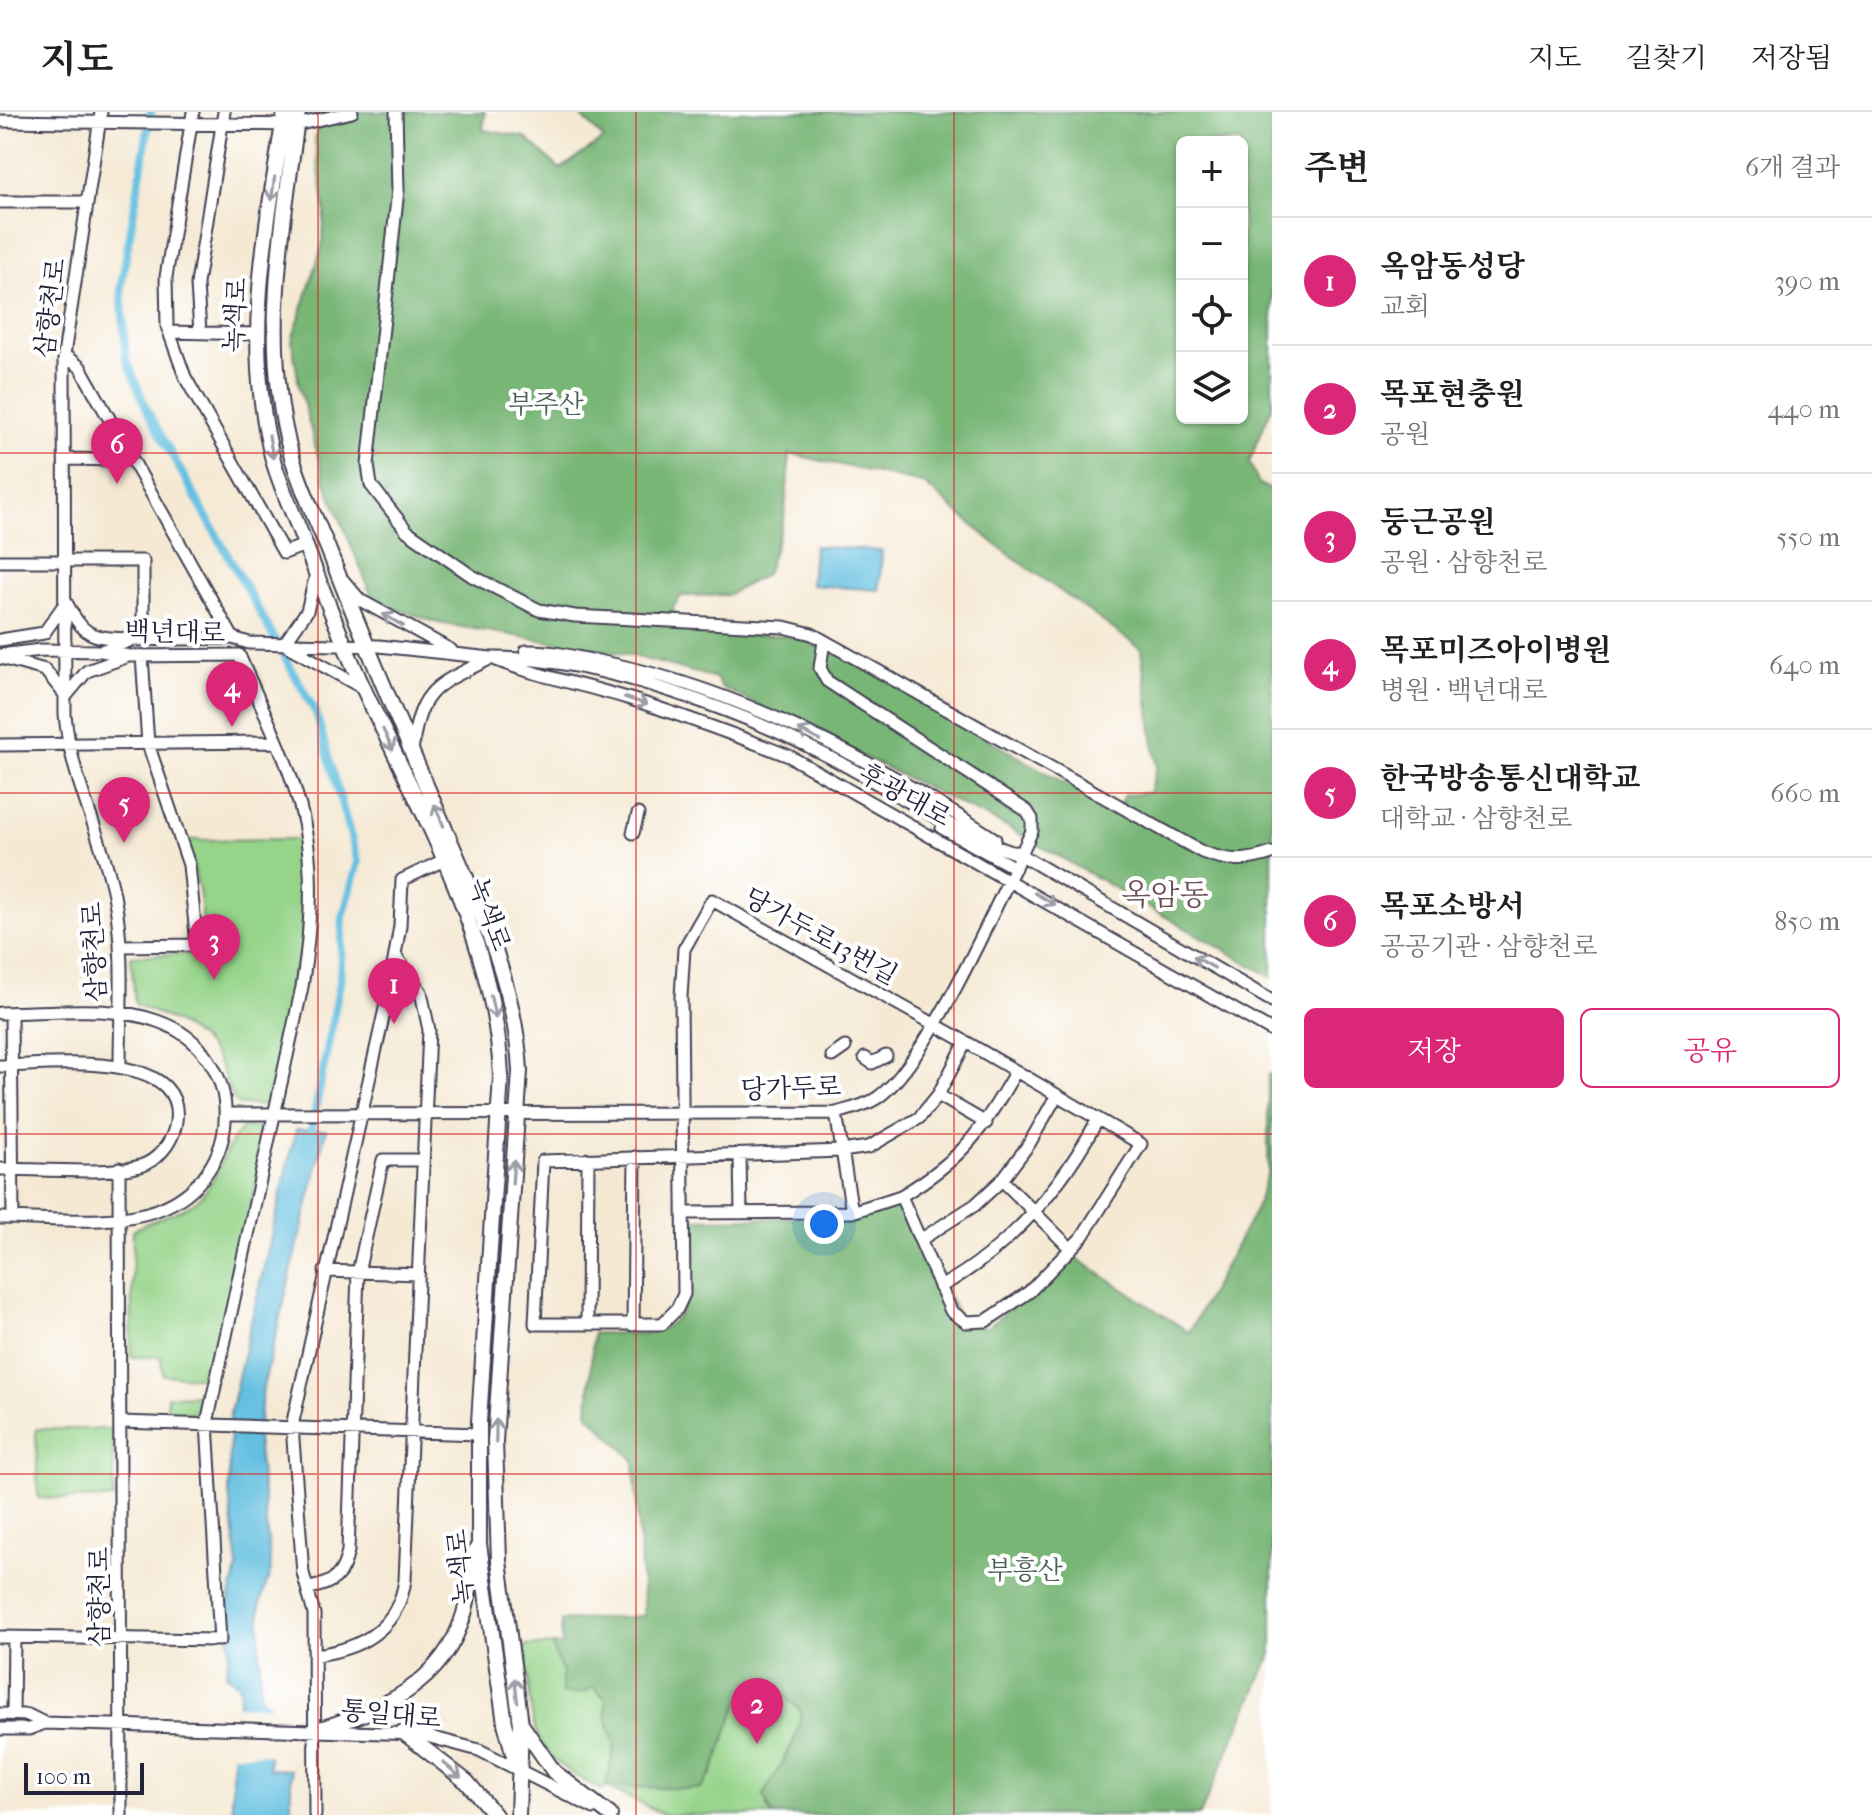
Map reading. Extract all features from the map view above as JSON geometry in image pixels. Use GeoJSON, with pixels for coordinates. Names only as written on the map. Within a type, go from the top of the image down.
{"type":"FeatureCollection","features":[{"type":"Feature","properties":{"kind":"main road","name":"녹색로"},"geometry":{"type":"LineString","coordinates":[[291,118],[256,304],[256,366],[273,461],[316,574],[337,644],[365,692],[444,860],[487,976],[499,1036],[498,1116],[479,1434],[479,1544],[505,1723],[517,1768]]}},
{"type":"Feature","properties":{"kind":"main road","name":"녹색로"},"geometry":{"type":"LineString","coordinates":[[291,118],[274,308],[275,369],[292,455],[337,573],[504,973],[518,1032],[517,1116],[495,1441],[499,1561],[521,1724],[517,1768],[518,1815]]}},
{"type":"Feature","properties":{"kind":"main road"},"geometry":{"type":"LineString","coordinates":[[310,1730],[391,1703],[417,1685],[436,1665],[447,1651],[463,1618],[479,1544]]}},
{"type":"Feature","properties":{"kind":"main road"},"geometry":{"type":"LineString","coordinates":[[521,1724],[554,1772],[609,1815]]}},
{"type":"Feature","properties":{"kind":"main road"},"geometry":{"type":"LineString","coordinates":[[403,1732],[458,1775],[495,1815]]}},
{"type":"Feature","properties":{"kind":"street"},"geometry":{"type":"LineString","coordinates":[[0,121],[100,117],[120,122],[223,117],[291,118],[352,112]]}},
{"type":"Feature","properties":{"kind":"street"},"geometry":{"type":"LineString","coordinates":[[396,112],[398,190],[368,465],[371,485],[407,531],[472,576],[539,610],[575,616],[784,627],[812,634],[1202,852],[1228,862],[1246,861],[1272,853]]}},
{"type":"Feature","properties":{"kind":"street","name":"삼향천로"},"geometry":{"type":"LineString","coordinates":[[100,117],[64,355],[67,745],[109,875],[120,946],[120,1013],[159,1021],[192,1040],[219,1076],[228,1114]]}},
{"type":"Feature","properties":{"kind":"street"},"geometry":{"type":"LineString","coordinates":[[200,333],[197,284],[223,117]]}},
{"type":"Feature","properties":{"kind":"street"},"geometry":{"type":"LineString","coordinates":[[191,119],[166,277],[164,303],[169,332],[185,377],[284,553],[305,545]]}},
{"type":"Feature","properties":{"kind":"street"},"geometry":{"type":"LineString","coordinates":[[0,202],[87,202]]}},
{"type":"Feature","properties":{"kind":"street"},"geometry":{"type":"LineString","coordinates":[[169,332],[256,334]]}},
{"type":"Feature","properties":{"kind":"street"},"geometry":{"type":"LineString","coordinates":[[64,355],[80,367],[233,638]]}},
{"type":"Feature","properties":{"kind":"street"},"geometry":{"type":"LineString","coordinates":[[66,459],[118,460],[130,455]]}},
{"type":"Feature","properties":{"kind":"street"},"geometry":{"type":"LineString","coordinates":[[0,561],[143,561],[137,640],[102,638],[84,632],[66,602],[44,633],[0,640]]}},
{"type":"Feature","properties":{"kind":"street"},"geometry":{"type":"LineString","coordinates":[[337,573],[360,600],[459,654]]}},
{"type":"Feature","properties":{"kind":"street"},"geometry":{"type":"LineString","coordinates":[[316,574],[309,605],[284,644],[338,672],[365,692]]}},
{"type":"Feature","properties":{"kind":"street","name":"백년대로"},"geometry":{"type":"LineString","coordinates":[[101,651],[137,640],[233,638],[249,643],[284,644]]}},
{"type":"Feature","properties":{"kind":"street"},"geometry":{"type":"LineString","coordinates":[[0,640],[41,650]]}},
{"type":"Feature","properties":{"kind":"street","name":"당가두로"},"geometry":{"type":"LineString","coordinates":[[228,1114],[517,1116],[836,1113],[877,1098],[916,1053],[934,1023],[1012,873],[1032,831],[1032,819],[1027,811],[827,681],[820,668],[824,641]]}},
{"type":"Feature","properties":{"kind":"street"},"geometry":{"type":"LineString","coordinates":[[0,1637],[220,1640],[209,1423],[304,976],[308,895],[308,842],[301,810],[239,655],[249,643]]}},
{"type":"Feature","properties":{"kind":"street","name":"후광대로"},"geometry":{"type":"LineString","coordinates":[[284,644],[367,646],[491,658],[628,685],[706,710],[777,739],[849,775],[1272,1031]]}},
{"type":"Feature","properties":{"kind":"street"},"geometry":{"type":"LineString","coordinates":[[0,656],[41,650],[101,651]]}},
{"type":"Feature","properties":{"kind":"street","name":"백년대로"},"geometry":{"type":"LineString","coordinates":[[101,651],[136,656],[239,655]]}},
{"type":"Feature","properties":{"kind":"street"},"geometry":{"type":"LineString","coordinates":[[0,656],[45,670],[66,696],[87,671],[136,656],[148,744],[189,865],[197,945],[120,946]]}},
{"type":"Feature","properties":{"kind":"street","name":"후광대로"},"geometry":{"type":"LineString","coordinates":[[491,658],[528,657],[630,680],[716,707],[773,730],[846,766],[924,811],[1020,855],[1272,1001]]}},
{"type":"Feature","properties":{"kind":"street"},"geometry":{"type":"LineString","coordinates":[[412,753],[416,719],[423,701],[438,685],[491,658]]}},
{"type":"Feature","properties":{"kind":"street"},"geometry":{"type":"LineString","coordinates":[[0,745],[276,742]]}},
{"type":"Feature","properties":{"kind":"street"},"geometry":{"type":"LineString","coordinates":[[633,833],[638,814]]}},
{"type":"Feature","properties":{"kind":"street"},"geometry":{"type":"LineString","coordinates":[[315,1815],[310,1730],[316,1655],[314,1614],[303,1573],[289,1426],[325,1271],[356,1114],[395,955],[402,880],[444,860]]}},
{"type":"Feature","properties":{"kind":"street","name":"당가두로13번길"},"geometry":{"type":"LineString","coordinates":[[681,1113],[684,949],[712,900],[934,1023]]}},
{"type":"Feature","properties":{"kind":"street"},"geometry":{"type":"LineString","coordinates":[[316,1655],[341,1652],[368,1641],[389,1621],[402,1598],[406,1576],[429,1030],[426,1006],[416,981],[395,955]]}},
{"type":"Feature","properties":{"kind":"street"},"geometry":{"type":"LineString","coordinates":[[13,1218],[6,1169],[6,1013],[120,1013],[120,1066]]}},
{"type":"Feature","properties":{"kind":"street"},"geometry":{"type":"LineString","coordinates":[[901,1196],[951,1311],[966,1322],[986,1321],[1029,1292],[1071,1249],[1141,1144],[934,1023]]}},
{"type":"Feature","properties":{"kind":"street"},"geometry":{"type":"LineString","coordinates":[[681,1113],[682,1155],[683,1213],[684,1294],[677,1309],[662,1324],[535,1324],[543,1161],[682,1155],[842,1151],[869,1147],[902,1131],[919,1118],[938,1095],[966,1042]]}},
{"type":"Feature","properties":{"kind":"street"},"geometry":{"type":"LineString","coordinates":[[832,1056],[845,1047]]}},
{"type":"Feature","properties":{"kind":"street"},"geometry":{"type":"LineString","coordinates":[[865,1058],[872,1063],[886,1056]]}},
{"type":"Feature","properties":{"kind":"street"},"geometry":{"type":"LineString","coordinates":[[6,1066],[120,1066],[147,1073],[161,1083],[171,1097],[176,1120],[170,1140],[159,1155],[138,1167],[6,1169]]}},
{"type":"Feature","properties":{"kind":"street"},"geometry":{"type":"LineString","coordinates":[[683,1213],[852,1212],[901,1196],[951,1163],[986,1123],[1016,1071]]}},
{"type":"Feature","properties":{"kind":"street"},"geometry":{"type":"LineString","coordinates":[[938,1095],[986,1123]]}},
{"type":"Feature","properties":{"kind":"street"},"geometry":{"type":"LineString","coordinates":[[920,1240],[975,1205],[1002,1180],[1029,1144],[1057,1095]]}},
{"type":"Feature","properties":{"kind":"street"},"geometry":{"type":"LineString","coordinates":[[836,1113],[852,1212]]}},
{"type":"Feature","properties":{"kind":"street"},"geometry":{"type":"LineString","coordinates":[[0,1218],[120,1218],[166,1206],[192,1187],[215,1155],[228,1114]]}},
{"type":"Feature","properties":{"kind":"street"},"geometry":{"type":"LineString","coordinates":[[940,1287],[976,1267],[1035,1211],[1076,1157],[1098,1119]]}},
{"type":"Feature","properties":{"kind":"street"},"geometry":{"type":"LineString","coordinates":[[740,1155],[741,1213]]}},
{"type":"Feature","properties":{"kind":"street"},"geometry":{"type":"LineString","coordinates":[[633,1325],[635,1157]]}},
{"type":"Feature","properties":{"kind":"street"},"geometry":{"type":"LineString","coordinates":[[587,1324],[588,1159]]}},
{"type":"Feature","properties":{"kind":"street"},"geometry":{"type":"LineString","coordinates":[[309,1588],[328,1585],[339,1575],[346,1562],[358,1273],[383,1160],[423,1160]]}},
{"type":"Feature","properties":{"kind":"street","name":"삼향천로"},"geometry":{"type":"LineString","coordinates":[[119,1168],[121,1815]]}},
{"type":"Feature","properties":{"kind":"street"},"geometry":{"type":"LineString","coordinates":[[1002,1180],[1071,1249]]}},
{"type":"Feature","properties":{"kind":"street"},"geometry":{"type":"LineString","coordinates":[[325,1271],[418,1274]]}},
{"type":"Feature","properties":{"kind":"street"},"geometry":{"type":"LineString","coordinates":[[121,1422],[479,1434]]}},
{"type":"Feature","properties":{"kind":"street"},"geometry":{"type":"LineString","coordinates":[[13,1714],[14,1638]]}},
{"type":"Feature","properties":{"kind":"street"},"geometry":{"type":"LineString","coordinates":[[0,1714],[28,1715],[44,1723]]}},
{"type":"Feature","properties":{"kind":"street"},"geometry":{"type":"LineString","coordinates":[[0,1729],[29,1729],[44,1723],[121,1726]]}},
{"type":"Feature","properties":{"kind":"street","name":"통일대로"},"geometry":{"type":"LineString","coordinates":[[121,1726],[403,1732],[468,1746],[609,1815]]}},
{"type":"Feature","properties":{"kind":"green space","name":"부주산"},"geometry":{"type":"Polygon","coordinates":[[[319,112],[485,112],[483,130],[525,137],[560,169],[604,139],[577,112],[1272,112],[1272,406],[1249,462],[1259,484],[1272,490],[1272,977],[1005,826],[721,687],[716,678],[626,654],[438,623],[374,601],[325,482],[299,386],[292,340],[322,247],[325,210],[315,142],[319,112]],[[790,454],[784,519],[766,574],[728,595],[681,596],[672,609],[692,632],[792,636],[847,658],[1116,813],[1124,795],[1149,793],[1157,767],[1141,649],[995,544],[923,483],[790,454]]]}},
{"type":"Feature","properties":{"kind":"green space"},"geometry":{"type":"Polygon","coordinates":[[[302,839],[302,954],[269,1105],[239,1105],[205,1044],[184,1027],[135,1004],[131,956],[202,953],[200,895],[185,840],[302,839]]]}},
{"type":"Feature","properties":{"kind":"green space","name":"부흥산"},"geometry":{"type":"Polygon","coordinates":[[[1268,1074],[1272,1075],[1272,1652],[1200,1815],[773,1815],[763,1796],[792,1744],[801,1711],[778,1690],[749,1689],[734,1713],[715,1765],[701,1789],[606,1786],[615,1745],[606,1717],[606,1699],[593,1687],[583,1693],[562,1694],[562,1672],[552,1645],[562,1645],[561,1621],[644,1616],[634,1460],[588,1414],[593,1333],[649,1333],[671,1323],[681,1312],[690,1283],[690,1219],[852,1217],[898,1201],[964,1326],[988,1327],[1073,1256],[1189,1332],[1255,1211],[1268,1172],[1268,1074]]]}},
{"type":"Feature","properties":{"kind":"green space"},"geometry":{"type":"Polygon","coordinates":[[[244,1127],[268,1129],[213,1378],[163,1375],[161,1357],[131,1357],[133,1231],[196,1201],[211,1183],[231,1142],[244,1127]]]}},
{"type":"Feature","properties":{"kind":"green space"},"geometry":{"type":"Polygon","coordinates":[[[206,1395],[206,1413],[167,1412],[167,1396],[206,1395]]]}},
{"type":"Feature","properties":{"kind":"green space"},"geometry":{"type":"Polygon","coordinates":[[[36,1429],[113,1429],[114,1499],[38,1498],[36,1429]]]}},
{"type":"Feature","properties":{"kind":"green space"},"geometry":{"type":"Polygon","coordinates":[[[552,1645],[562,1672],[593,1687],[606,1699],[606,1717],[615,1745],[607,1786],[681,1785],[688,1789],[711,1776],[735,1706],[749,1689],[779,1690],[801,1710],[799,1735],[786,1753],[766,1807],[773,1815],[664,1815],[606,1786],[602,1790],[557,1762],[537,1734],[532,1717],[525,1646],[552,1645]]]}},
{"type":"Feature","properties":{"kind":"water"},"geometry":{"type":"Polygon","coordinates":[[[814,546],[882,551],[879,590],[811,585],[814,546]]]}},
{"type":"Feature","properties":{"kind":"water"},"geometry":{"type":"Polygon","coordinates":[[[296,1130],[326,1130],[263,1387],[257,1440],[271,1570],[260,1604],[260,1697],[268,1704],[269,1769],[291,1770],[291,1815],[232,1815],[232,1769],[240,1693],[238,1684],[226,1674],[230,1646],[228,1604],[238,1566],[229,1492],[230,1412],[296,1130]]]}},
{"type":"Feature","properties":{"kind":"pier"},"geometry":{"type":"Polygon","coordinates":[[[234,1705],[272,1706],[273,1754],[231,1754],[234,1705]]]}},
{"type":"Feature","properties":{"kind":"waterway"},"geometry":{"type":"LineString","coordinates":[[151,112],[121,286],[126,358],[148,412],[316,713],[358,862],[343,917],[340,983],[310,1137]]}},
{"type":"Feature","properties":{"kind":"place","name":"목포소방서"},"geometry":{"type":"Point","coordinates":[117,484]}},
{"type":"Feature","properties":{"kind":"place","name":"목포미즈아이병원"},"geometry":{"type":"Point","coordinates":[232,727]}},
{"type":"Feature","properties":{"kind":"place","name":"한국방송통신대학교"},"geometry":{"type":"Point","coordinates":[124,843]}},
{"type":"Feature","properties":{"kind":"place","name":"둥근공원"},"geometry":{"type":"Point","coordinates":[214,980]}},
{"type":"Feature","properties":{"kind":"place","name":"옥암동성당"},"geometry":{"type":"Point","coordinates":[394,1024]}},
{"type":"Feature","properties":{"kind":"place","name":"목포현충원"},"geometry":{"type":"Point","coordinates":[757,1744]}},
{"type":"Feature","properties":{"kind":"district","name":"옥암동"},"geometry":{"type":"Point","coordinates":[1165,895]}}]}
